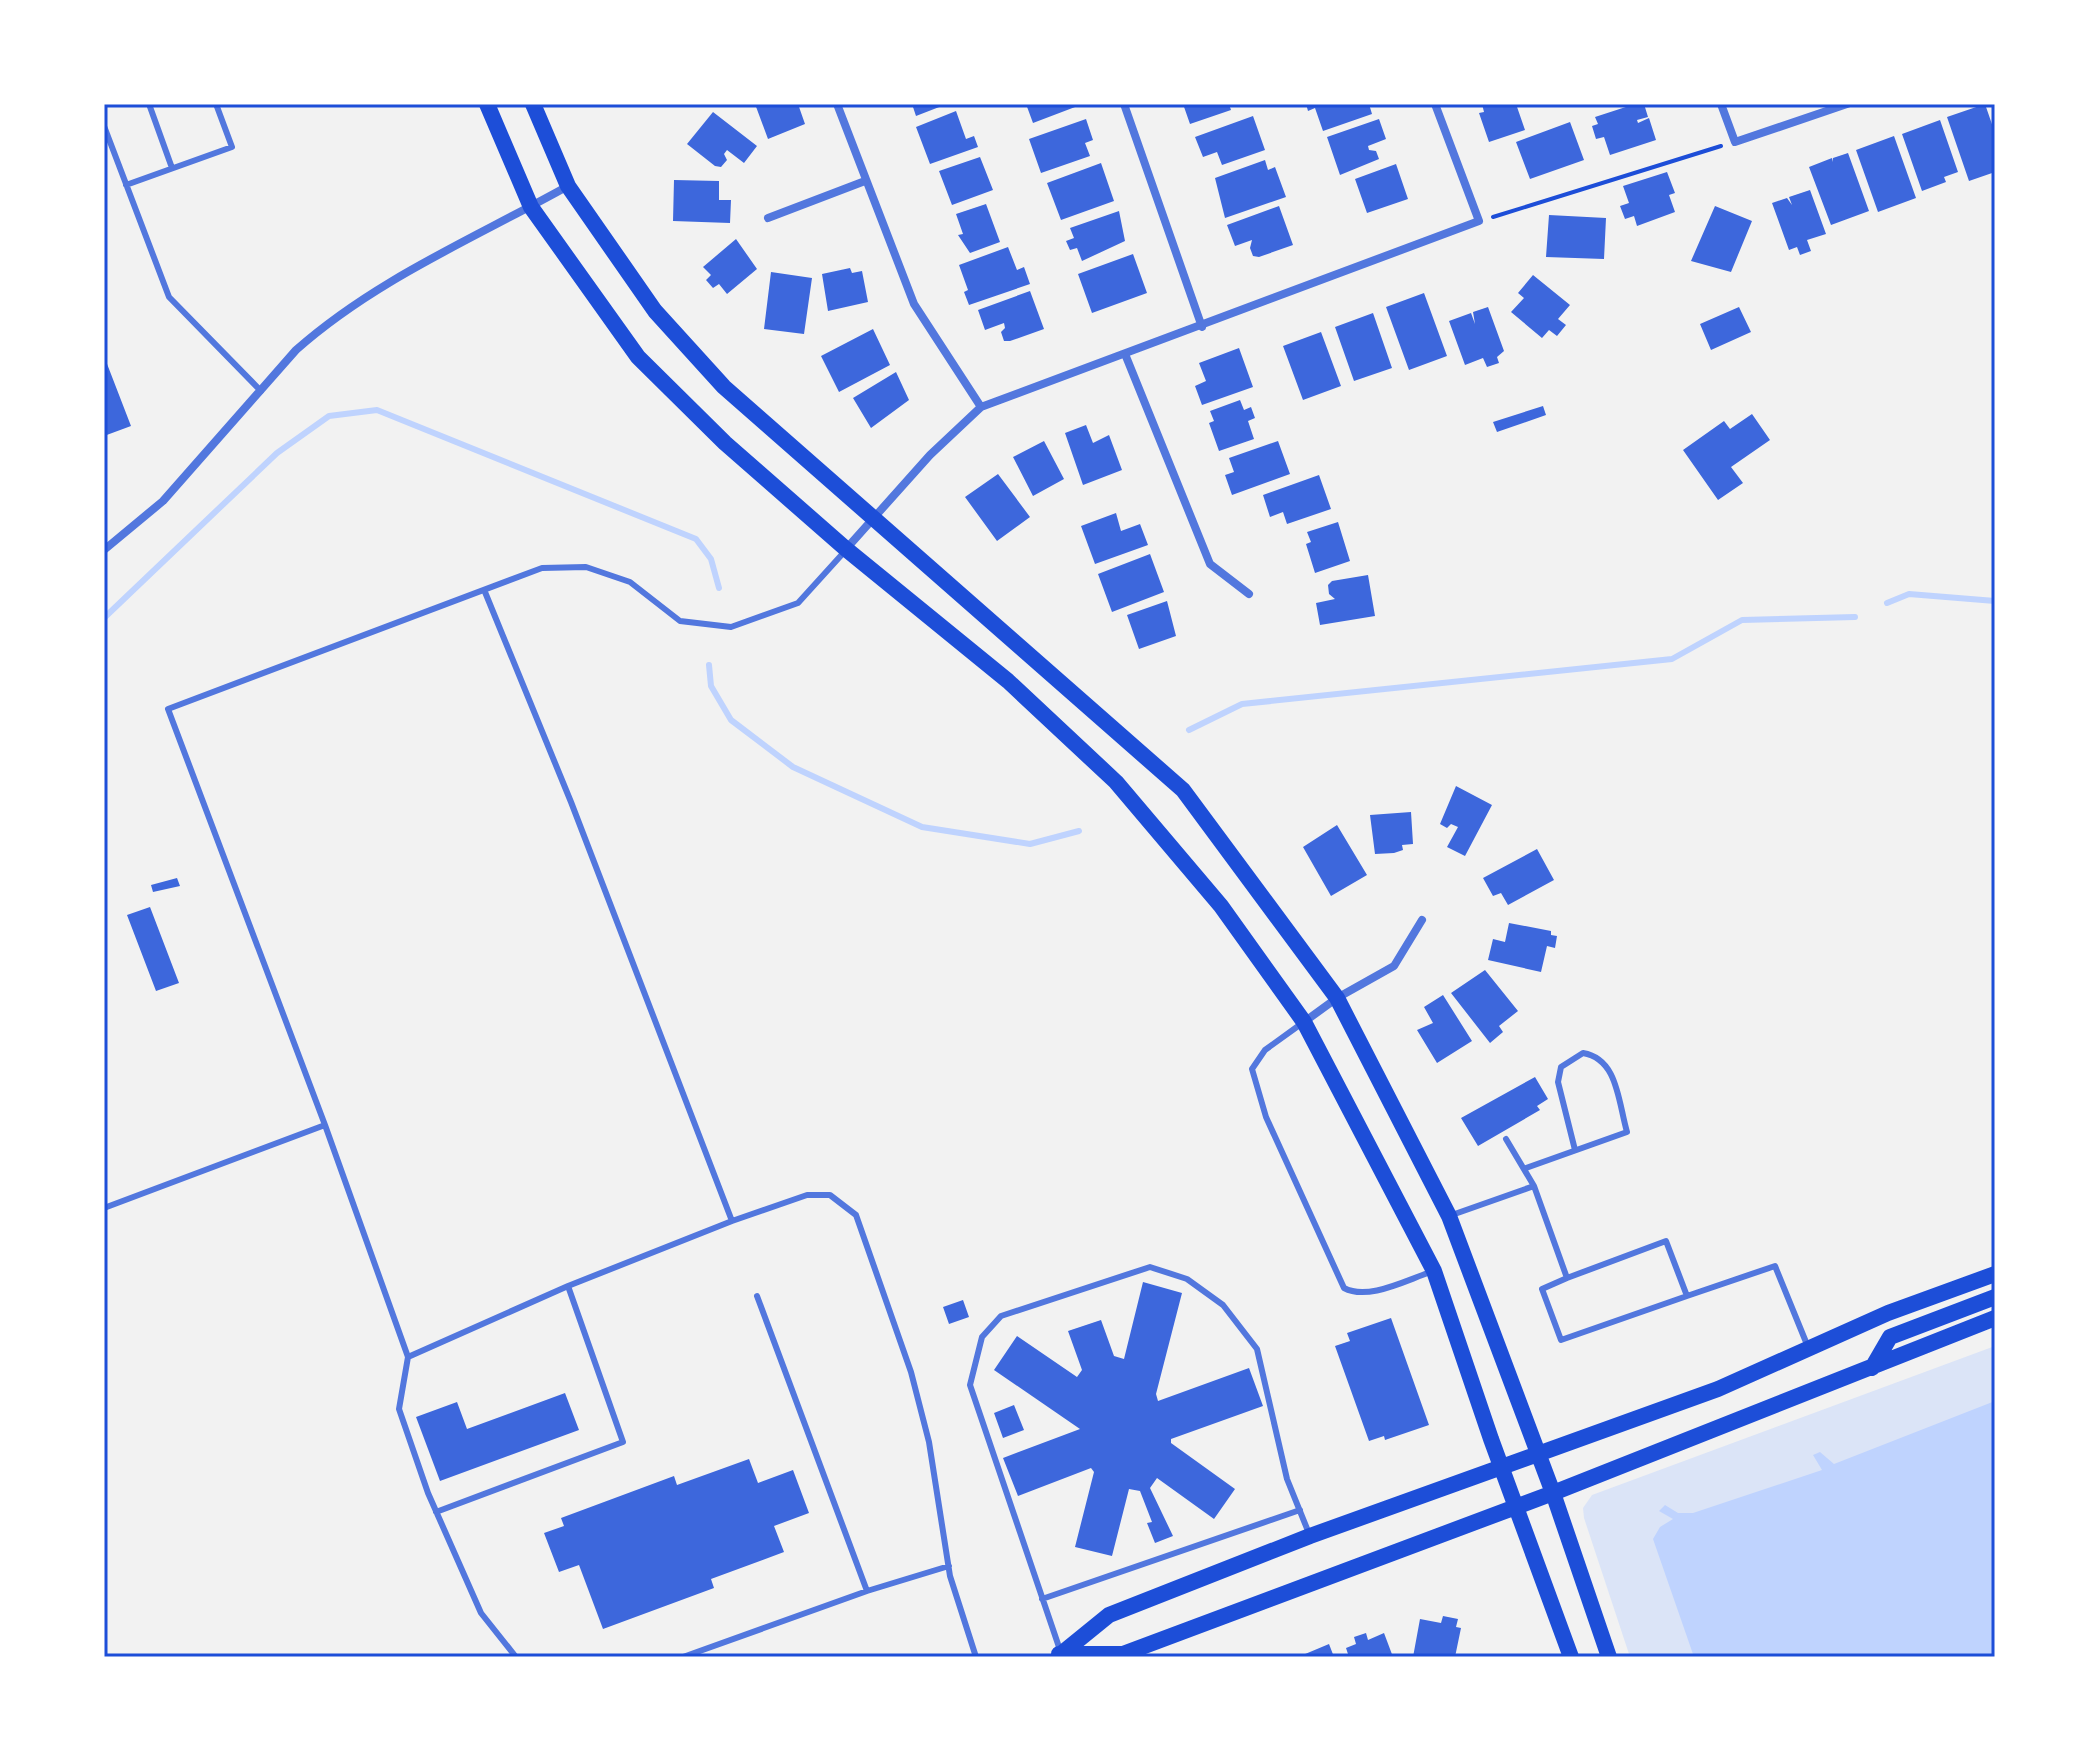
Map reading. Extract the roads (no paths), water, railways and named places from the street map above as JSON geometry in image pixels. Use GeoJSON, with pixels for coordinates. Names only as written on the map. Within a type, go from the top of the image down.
{"type":"FeatureCollection","features":[{"type":"Feature","properties":{"kind":"main road"},"geometry":{"type":"LineString","coordinates":[[487,104],[531,207],[638,357],[725,443],[846,549],[1008,681],[1116,782],[1221,906],[1304,1022],[1434,1271],[1571,1657]]}},
{"type":"Feature","properties":{"kind":"main road"},"geometry":{"type":"LineString","coordinates":[[533,104],[568,186],[655,311],[724,387],[1183,790],[1337,998],[1449,1216],[1553,1493],[1609,1657]]}},
{"type":"Feature","properties":{"kind":"main road"},"geometry":{"type":"LineString","coordinates":[[1056,1655],[1109,1615],[1310,1536],[1718,1389],[1808,1347],[1995,1274]]}},
{"type":"Feature","properties":{"kind":"main road"},"geometry":{"type":"LineString","coordinates":[[1872,1368],[1890,1337],[1995,1297]]}},
{"type":"Feature","properties":{"kind":"main road"},"geometry":{"type":"LineString","coordinates":[[1056,1655],[1123,1654],[1517,1507],[1995,1318]]}},
{"type":"Feature","properties":{"kind":"street"},"geometry":{"type":"LineString","coordinates":[[837,104],[914,304],[981,407]]}},
{"type":"Feature","properties":{"kind":"street"},"geometry":{"type":"LineString","coordinates":[[1124,104],[1202,327]]}},
{"type":"Feature","properties":{"kind":"street"},"geometry":{"type":"LineString","coordinates":[[846,549],[930,455],[981,407],[1479,221],[1435,104]]}},
{"type":"Feature","properties":{"kind":"street"},"geometry":{"type":"LineString","coordinates":[[1721,104],[1735,142],[1847,104]]}},
{"type":"Feature","properties":{"kind":"street"},"geometry":{"type":"LineString","coordinates":[[768,218],[865,181]]}},
{"type":"Feature","properties":{"kind":"street"},"geometry":{"type":"LineString","coordinates":[[104,550],[163,501],[296,350],[349,306],[568,186]]}},
{"type":"Feature","properties":{"kind":"street"},"geometry":{"type":"LineString","coordinates":[[1125,354],[1210,564],[1249,594]]}},
{"type":"Feature","properties":{"kind":"street"},"geometry":{"type":"LineString","coordinates":[[1304,1022],[1337,998],[1394,966],[1422,920]]}},
{"type":"Feature","properties":{"kind":"lane"},"geometry":{"type":"LineString","coordinates":[[149,104],[172,168]]}},
{"type":"Feature","properties":{"kind":"lane"},"geometry":{"type":"LineString","coordinates":[[126,185],[232,147],[216,104]]}},
{"type":"Feature","properties":{"kind":"lane"},"geometry":{"type":"LineString","coordinates":[[104,126],[169,297],[261,391]]}},
{"type":"Feature","properties":{"kind":"lane"},"geometry":{"type":"LineString","coordinates":[[516,1657],[481,1613],[436,1512],[399,1409],[408,1357],[325,1125],[168,709],[542,568],[586,567],[630,582],[680,621],[731,627],[798,603],[846,549]]}},
{"type":"Feature","properties":{"kind":"lane"},"geometry":{"type":"LineString","coordinates":[[485,592],[571,802],[732,1221]]}},
{"type":"Feature","properties":{"kind":"lane"},"geometry":{"type":"LineString","coordinates":[[1304,1022],[1265,1050],[1252,1069],[1253,1079],[1266,1117],[1344,1288],[1351,1292],[1373,1290],[1434,1271]]}},
{"type":"Feature","properties":{"kind":"lane"},"geometry":{"type":"LineString","coordinates":[[1526,1168],[1627,1132],[1608,1064],[1596,1055],[1583,1053],[1561,1067],[1558,1082],[1575,1150]]}},
{"type":"Feature","properties":{"kind":"lane"},"geometry":{"type":"LineString","coordinates":[[104,1208],[325,1125]]}},
{"type":"Feature","properties":{"kind":"lane"},"geometry":{"type":"LineString","coordinates":[[1506,1139],[1534,1186],[1567,1278]]}},
{"type":"Feature","properties":{"kind":"lane"},"geometry":{"type":"LineString","coordinates":[[1449,1216],[1534,1186]]}},
{"type":"Feature","properties":{"kind":"lane"},"geometry":{"type":"LineString","coordinates":[[408,1357],[568,1286],[732,1221],[807,1195],[830,1195],[856,1215],[911,1372],[929,1442],[949,1566],[976,1657]]}},
{"type":"Feature","properties":{"kind":"lane"},"geometry":{"type":"LineString","coordinates":[[1687,1296],[1666,1241],[1542,1289],[1561,1340],[1775,1266],[1808,1347]]}},
{"type":"Feature","properties":{"kind":"lane"},"geometry":{"type":"LineString","coordinates":[[1056,1655],[1042,1599],[970,1385],[982,1337],[1001,1316],[1150,1267],[1187,1279],[1223,1305],[1257,1349],[1287,1479],[1310,1536]]}},
{"type":"Feature","properties":{"kind":"lane"},"geometry":{"type":"LineString","coordinates":[[436,1512],[623,1442],[568,1286]]}},
{"type":"Feature","properties":{"kind":"lane"},"geometry":{"type":"LineString","coordinates":[[757,1296],[867,1591]]}},
{"type":"Feature","properties":{"kind":"lane"},"geometry":{"type":"LineString","coordinates":[[1042,1599],[1300,1510]]}},
{"type":"Feature","properties":{"kind":"lane"},"geometry":{"type":"LineString","coordinates":[[683,1657],[867,1591],[949,1566]]}},
{"type":"Feature","properties":{"kind":"water"},"geometry":{"type":"Polygon","coordinates":[[[1995,1401],[1995,1657],[1694,1657],[1653,1539],[1660,1527],[1673,1519],[1659,1511],[1665,1505],[1678,1513],[1693,1513],[1822,1470],[1813,1455],[1820,1452],[1834,1464],[1995,1401]]]}},
{"type":"Feature","properties":{"kind":"waterway"},"geometry":{"type":"LineString","coordinates":[[104,618],[277,453],[329,416],[377,410],[696,539],[711,559],[719,588]]}},
{"type":"Feature","properties":{"kind":"waterway"},"geometry":{"type":"LineString","coordinates":[[1887,603],[1909,594],[1995,601]]}},
{"type":"Feature","properties":{"kind":"waterway"},"geometry":{"type":"LineString","coordinates":[[1189,730],[1242,704],[1672,659],[1742,620],[1855,617]]}},
{"type":"Feature","properties":{"kind":"waterway"},"geometry":{"type":"LineString","coordinates":[[709,665],[711,686],[731,720],[793,767],[922,827],[1030,844],[1079,831]]}}]}
